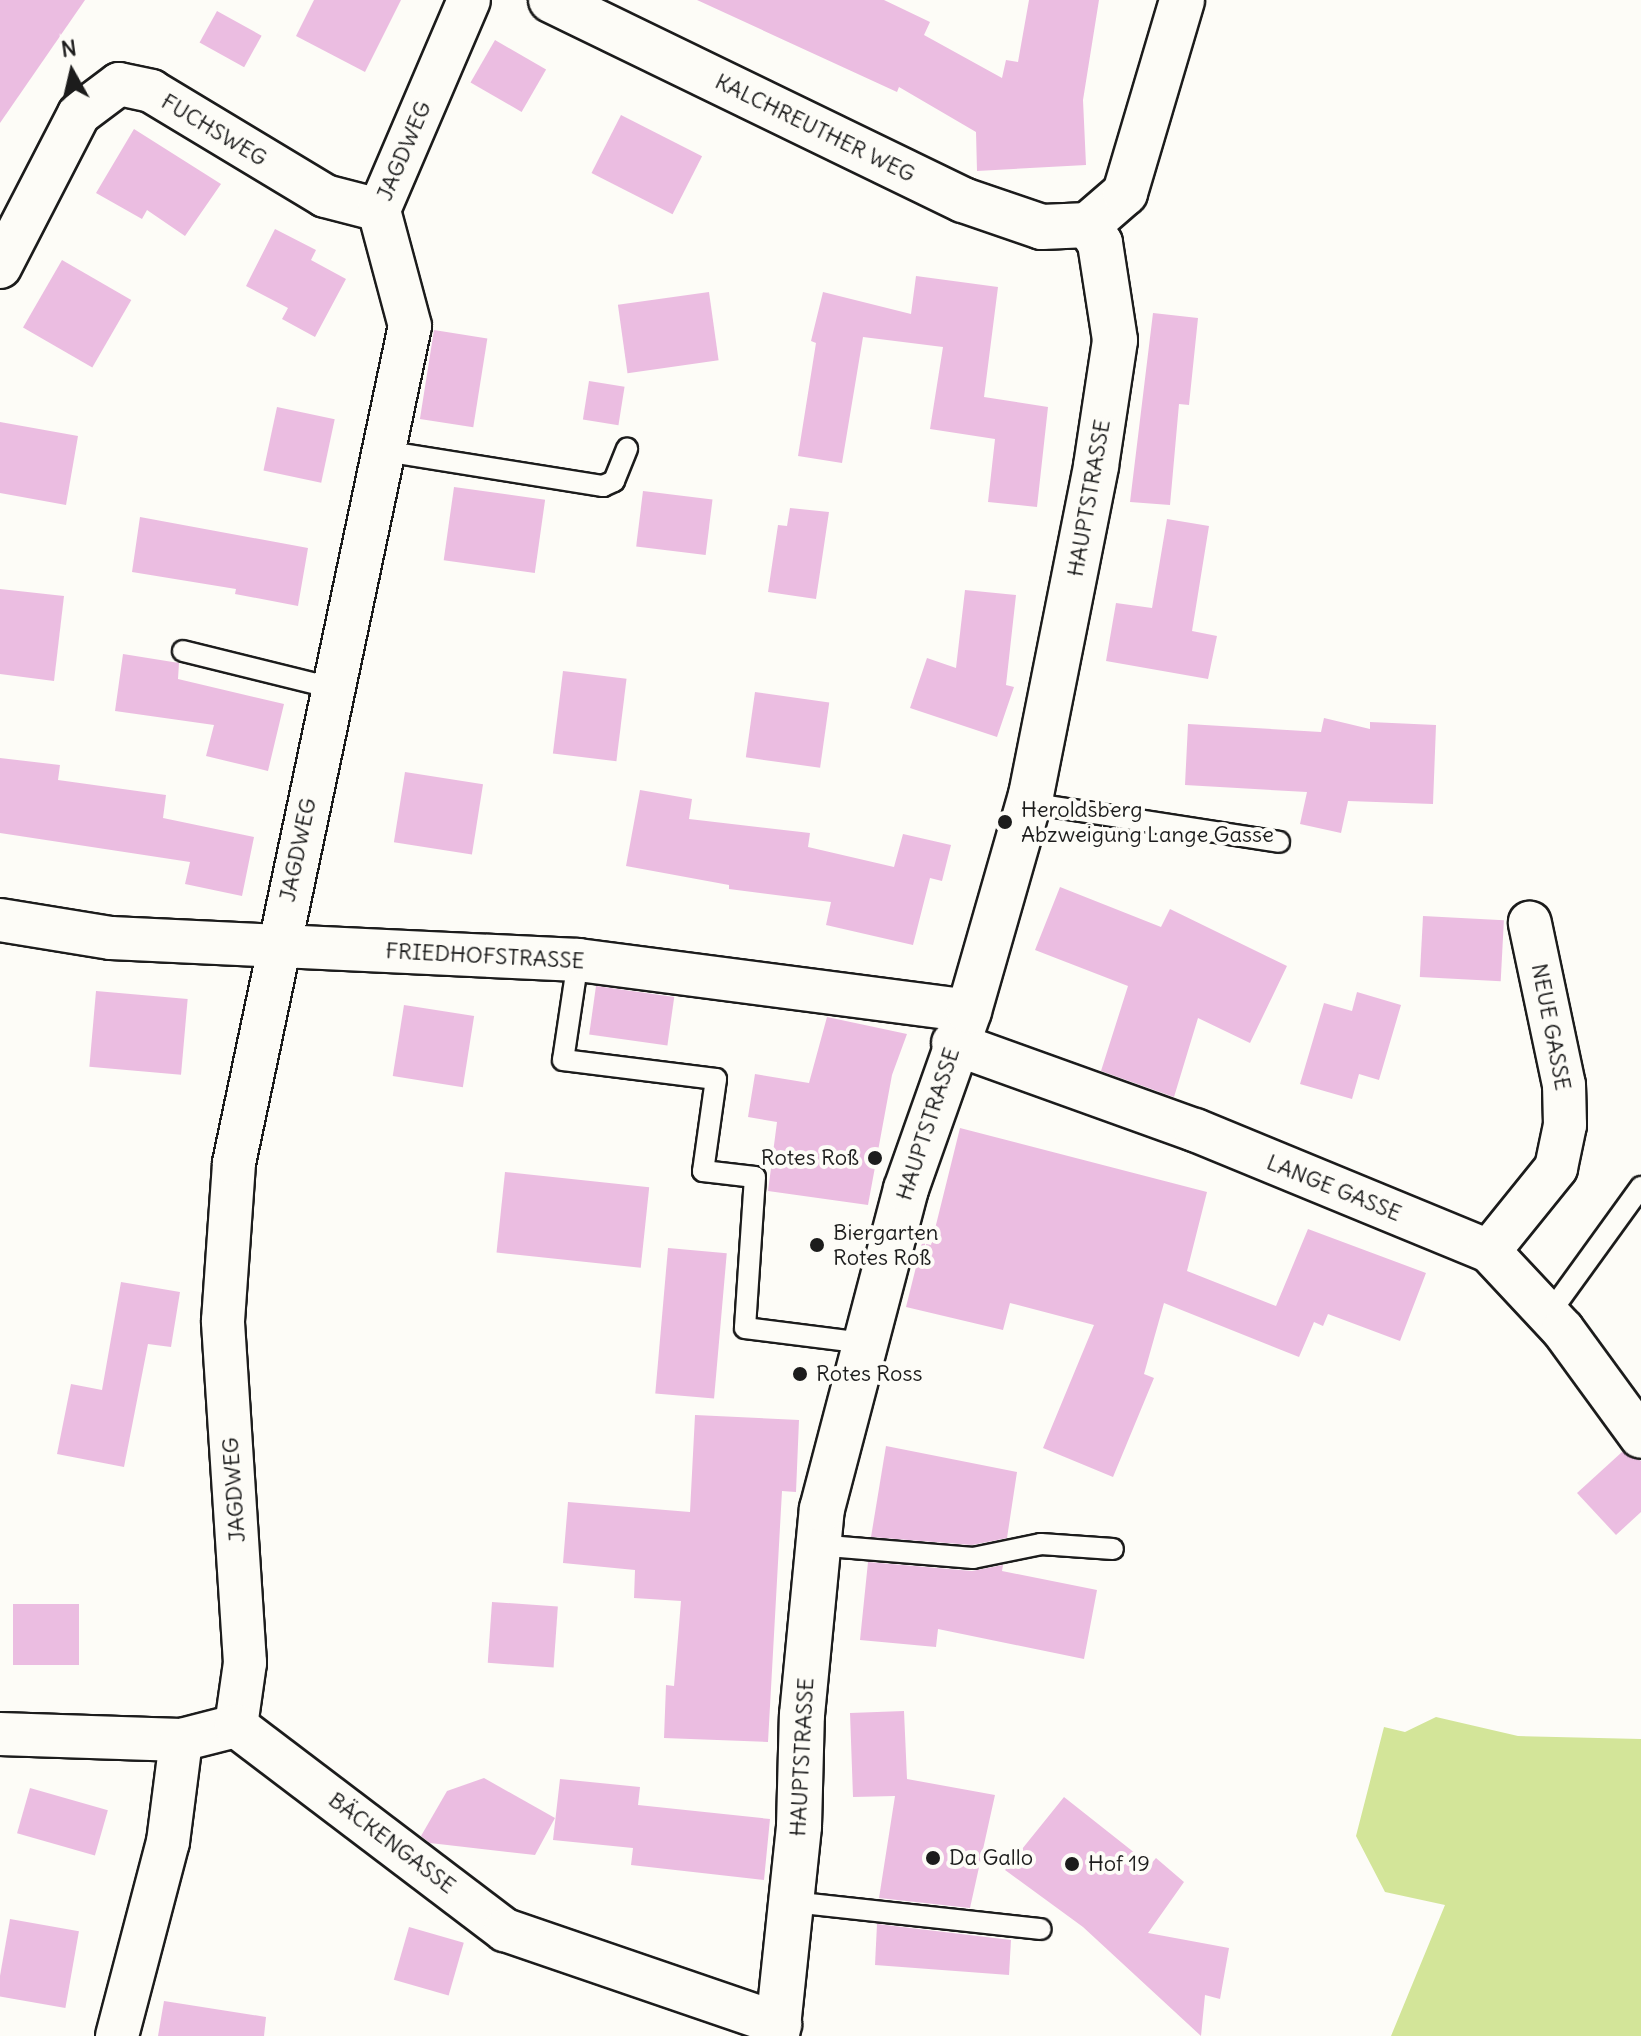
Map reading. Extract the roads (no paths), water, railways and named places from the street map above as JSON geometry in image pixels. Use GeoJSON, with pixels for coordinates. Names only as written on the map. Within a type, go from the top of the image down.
{"type":"FeatureCollection","features":[{"type":"Feature","properties":{"kind":"street","name":"JAGDWEG"},"geometry":{"type":"LineString","coordinates":[[236,1726],[245,1663],[223,1321],[234,1163],[277,945],[410,326],[379,210],[469,0]]}},
{"type":"Feature","properties":{"kind":"street","name":"KALCHREUTHER WEG"},"geometry":{"type":"LineString","coordinates":[[551,0],[963,200],[1042,227],[1088,225]]}},
{"type":"Feature","properties":{"kind":"street"},"geometry":{"type":"LineString","coordinates":[[1088,225],[1125,193],[1182,0]]}},
{"type":"Feature","properties":{"kind":"street","name":"FUCHSWEG"},"geometry":{"type":"LineString","coordinates":[[0,267],[79,114],[119,84],[151,91],[325,196],[379,210]]}},
{"type":"Feature","properties":{"kind":"street","name":"HAUPTSTRASSE"},"geometry":{"type":"LineString","coordinates":[[779,2030],[792,1902],[816,1545],[863,1343],[1028,803],[1061,660],[1115,340],[1100,243],[1088,225]]}},
{"type":"Feature","properties":{"kind":"street","name":"FRIEDHOFSTRASSE"},"geometry":{"type":"LineString","coordinates":[[0,920],[111,938],[578,960],[961,1027]]}},
{"type":"Feature","properties":{"kind":"street","name":"NEUE GASSE"},"geometry":{"type":"LineString","coordinates":[[1489,1251],[1556,1168],[1565,1125],[1564,1085],[1530,923]]}},
{"type":"Feature","properties":{"kind":"street","name":"LANGE GASSE"},"geometry":{"type":"LineString","coordinates":[[961,1027],[1195,1130],[1489,1251],[1549,1314],[1641,1437]]}},
{"type":"Feature","properties":{"kind":"street"},"geometry":{"type":"LineString","coordinates":[[0,1734],[181,1740],[236,1726]]}},
{"type":"Feature","properties":{"kind":"street","name":"BÄCKENGASSE"},"geometry":{"type":"LineString","coordinates":[[236,1726],[505,1930],[779,2030]]}},
{"type":"Feature","properties":{"kind":"street"},"geometry":{"type":"LineString","coordinates":[[117,2036],[168,1842],[181,1740]]}},
{"type":"Feature","properties":{"kind":"lane"},"geometry":{"type":"LineString","coordinates":[[384,451],[603,486],[614,481],[627,449]]}},
{"type":"Feature","properties":{"kind":"lane"},"geometry":{"type":"LineString","coordinates":[[183,651],[333,688]]}},
{"type":"Feature","properties":{"kind":"lane"},"geometry":{"type":"LineString","coordinates":[[1028,803],[1279,842]]}},
{"type":"Feature","properties":{"kind":"lane"},"geometry":{"type":"LineString","coordinates":[[578,960],[563,1060],[716,1079],[703,1171],[755,1177],[745,1328],[863,1343]]}},
{"type":"Feature","properties":{"kind":"lane"},"geometry":{"type":"LineString","coordinates":[[1549,1314],[1641,1187]]}},
{"type":"Feature","properties":{"kind":"lane"},"geometry":{"type":"LineString","coordinates":[[816,1545],[973,1558],[1041,1544],[1113,1549]]}},
{"type":"Feature","properties":{"kind":"lane"},"geometry":{"type":"LineString","coordinates":[[792,1902],[1041,1929]]}},
{"type":"Feature","properties":{"kind":"place","name":"Heroldsberg Abzweigung Lange Gasse"},"geometry":{"type":"Point","coordinates":[1005,822]}},
{"type":"Feature","properties":{"kind":"place","name":"Rotes Roß"},"geometry":{"type":"Point","coordinates":[875,1158]}},
{"type":"Feature","properties":{"kind":"place","name":"Biergarten Rotes Roß"},"geometry":{"type":"Point","coordinates":[817,1245]}},
{"type":"Feature","properties":{"kind":"place","name":"Rotes Ross"},"geometry":{"type":"Point","coordinates":[800,1374]}},
{"type":"Feature","properties":{"kind":"place","name":"Da Gallo"},"geometry":{"type":"Point","coordinates":[933,1858]}},
{"type":"Feature","properties":{"kind":"place","name":"Hof 19"},"geometry":{"type":"Point","coordinates":[1072,1864]}}]}
